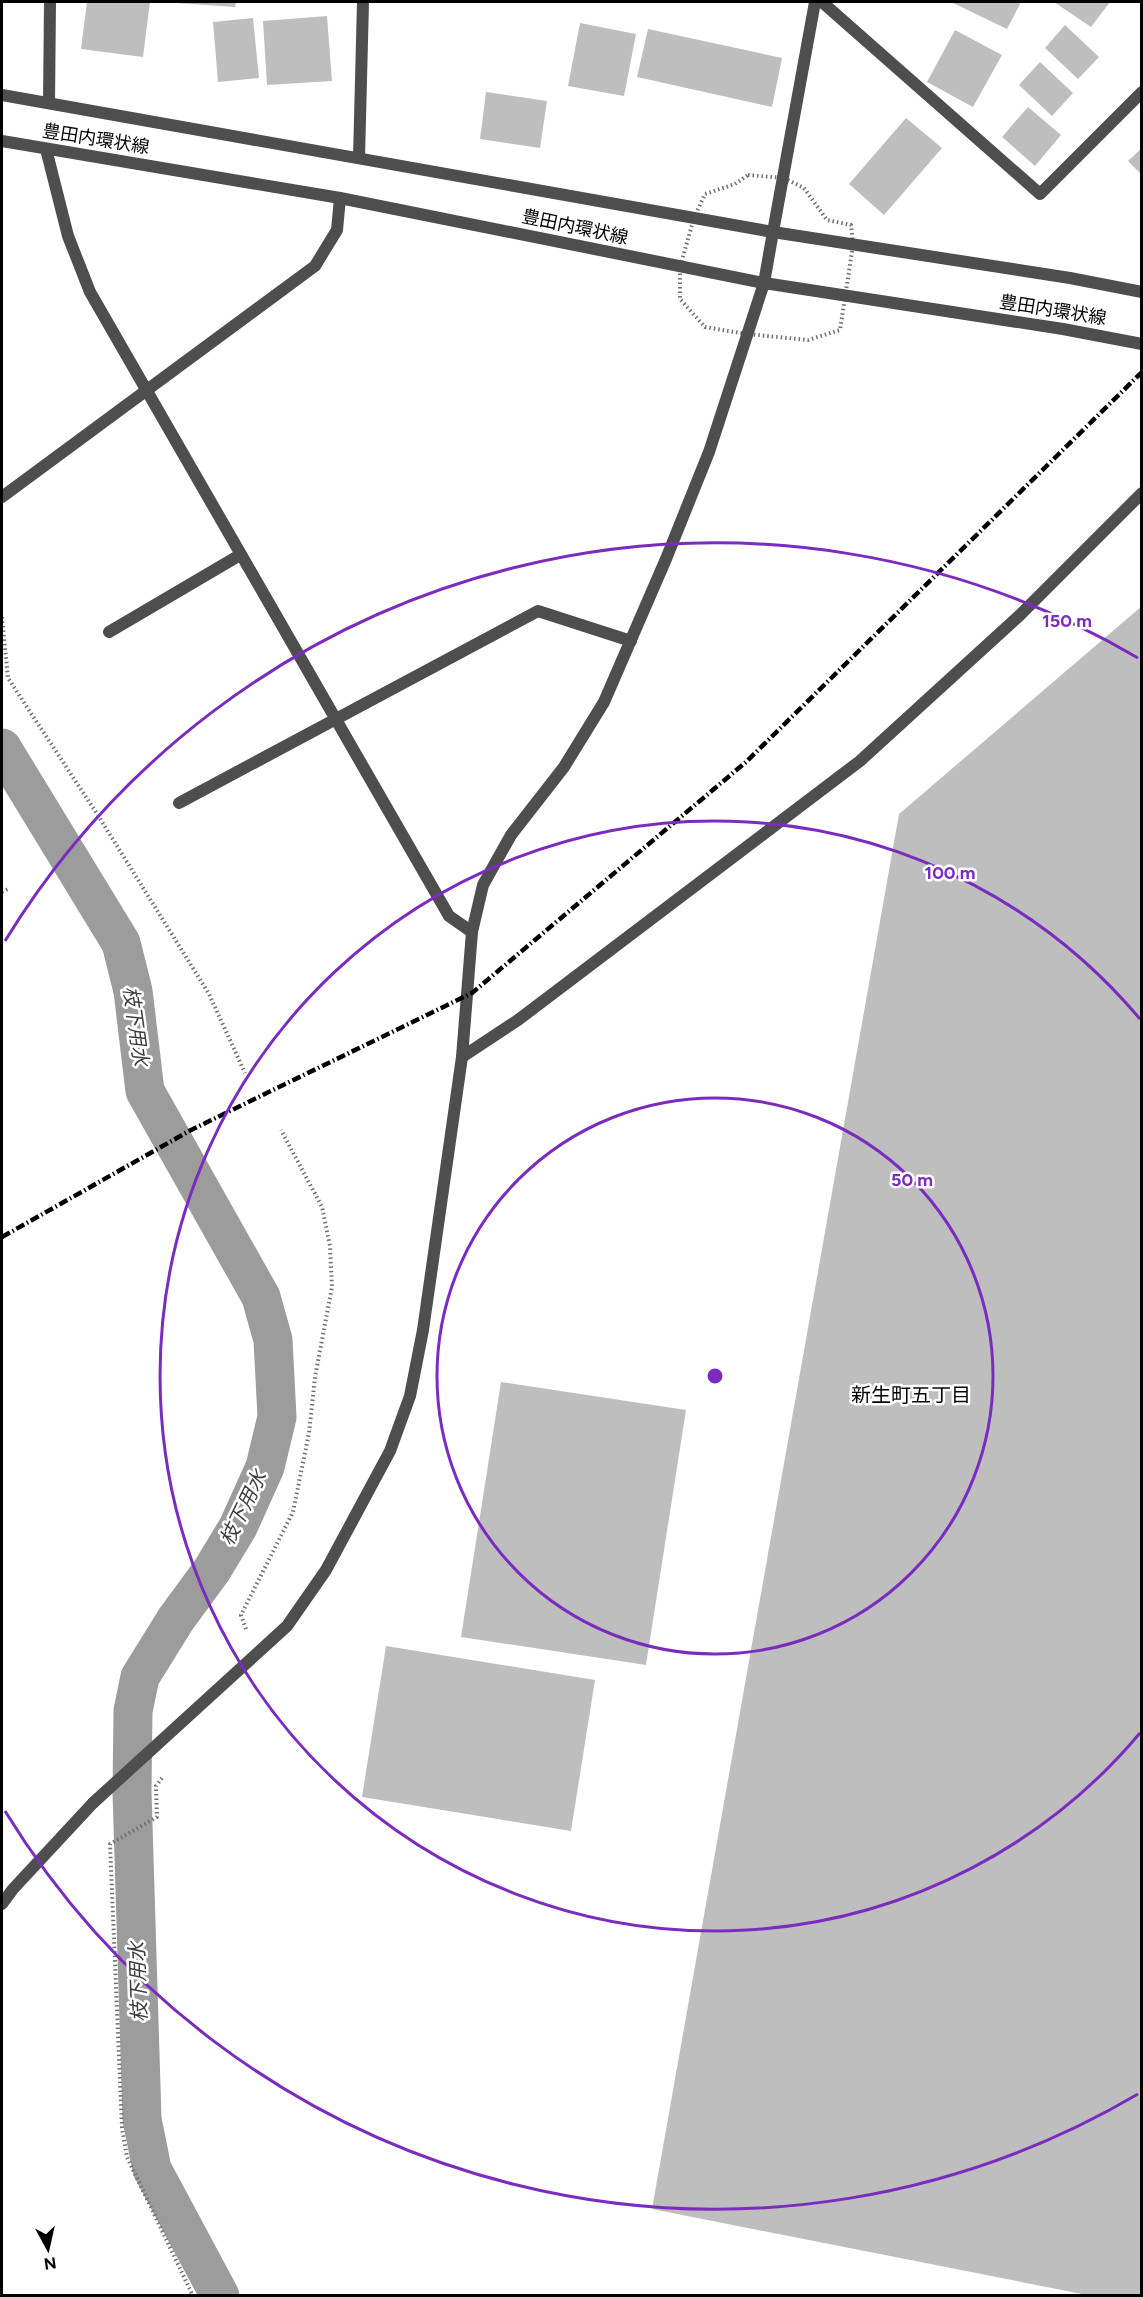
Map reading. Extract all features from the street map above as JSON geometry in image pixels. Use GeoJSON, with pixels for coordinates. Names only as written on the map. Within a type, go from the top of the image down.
{"type":"FeatureCollection","features":[{"type":"Feature","properties":{"kind":"street"},"geometry":{"type":"LineString","coordinates":[[49,103],[50,2]]}},
{"type":"Feature","properties":{"kind":"street"},"geometry":{"type":"LineString","coordinates":[[359,158],[363,2]]}},
{"type":"Feature","properties":{"kind":"street"},"geometry":{"type":"LineString","coordinates":[[2,1904],[13,1889],[93,1803],[287,1626],[326,1570],[390,1451],[410,1396],[423,1330],[462,1057],[472,932],[483,885],[511,835],[564,767],[604,702],[709,452],[764,284],[815,2]]}},
{"type":"Feature","properties":{"kind":"street"},"geometry":{"type":"LineString","coordinates":[[822,2],[1041,194],[1142,92]]}},
{"type":"Feature","properties":{"kind":"street","name":"豊田内環状線"},"geometry":{"type":"LineString","coordinates":[[2,95],[773,232],[1070,278],[1142,292]]}},
{"type":"Feature","properties":{"kind":"street","name":"豊田内環状線"},"geometry":{"type":"LineString","coordinates":[[2,141],[340,198],[764,284],[1063,329],[1142,344]]}},
{"type":"Feature","properties":{"kind":"street"},"geometry":{"type":"LineString","coordinates":[[46,149],[68,236],[90,292],[449,916],[472,932]]}},
{"type":"Feature","properties":{"kind":"street"},"geometry":{"type":"LineString","coordinates":[[2,497],[315,266],[337,230],[340,198]]}},
{"type":"Feature","properties":{"kind":"street"},"geometry":{"type":"LineString","coordinates":[[462,1057],[518,1020],[860,761],[1020,615],[1142,493]]}},
{"type":"Feature","properties":{"kind":"street"},"geometry":{"type":"LineString","coordinates":[[109,632],[240,555]]}},
{"type":"Feature","properties":{"kind":"street"},"geometry":{"type":"LineString","coordinates":[[179,803],[538,611],[631,640]]}},
{"type":"Feature","properties":{"kind":"path"},"geometry":{"type":"LineString","coordinates":[[2,617],[8,678],[99,817],[209,994],[245,1073]]}},
{"type":"Feature","properties":{"kind":"path"},"geometry":{"type":"LineString","coordinates":[[2,892],[8,889]]}},
{"type":"Feature","properties":{"kind":"path"},"geometry":{"type":"LineString","coordinates":[[246,1630],[241,1615],[293,1512],[309,1433],[315,1377],[332,1287],[330,1246],[322,1207],[281,1130]]}},
{"type":"Feature","properties":{"kind":"path"},"geometry":{"type":"LineString","coordinates":[[162,1776],[156,1786],[157,1817],[110,1844],[122,2128],[127,2157],[193,2295]]}},
{"type":"Feature","properties":{"kind":"building"},"geometry":{"type":"Polygon","coordinates":[[[87,2],[150,2],[143,57],[81,49],[87,2]]]}},
{"type":"Feature","properties":{"kind":"building"},"geometry":{"type":"Polygon","coordinates":[[[176,2],[236,2],[235,7],[176,2]]]}},
{"type":"Feature","properties":{"kind":"building"},"geometry":{"type":"Polygon","coordinates":[[[951,2],[1021,2],[1007,29],[951,2]]]}},
{"type":"Feature","properties":{"kind":"building"},"geometry":{"type":"Polygon","coordinates":[[[1054,2],[1110,2],[1091,27],[1054,2]]]}},
{"type":"Feature","properties":{"kind":"building"},"geometry":{"type":"Polygon","coordinates":[[[327,16],[332,81],[267,85],[263,21],[327,16]]]}},
{"type":"Feature","properties":{"kind":"building"},"geometry":{"type":"Polygon","coordinates":[[[253,18],[259,78],[218,82],[213,22],[253,18]]]}},
{"type":"Feature","properties":{"kind":"building"},"geometry":{"type":"Polygon","coordinates":[[[580,23],[636,34],[624,96],[568,86],[580,23]]]}},
{"type":"Feature","properties":{"kind":"building"},"geometry":{"type":"Polygon","coordinates":[[[1065,25],[1099,57],[1078,79],[1045,48],[1065,25]]]}},
{"type":"Feature","properties":{"kind":"building"},"geometry":{"type":"Polygon","coordinates":[[[648,29],[782,58],[772,107],[637,77],[648,29]]]}},
{"type":"Feature","properties":{"kind":"building"},"geometry":{"type":"Polygon","coordinates":[[[955,30],[1002,55],[973,107],[927,82],[955,30]]]}},
{"type":"Feature","properties":{"kind":"building"},"geometry":{"type":"Polygon","coordinates":[[[1040,62],[1073,93],[1052,116],[1019,85],[1040,62]]]}},
{"type":"Feature","properties":{"kind":"building"},"geometry":{"type":"Polygon","coordinates":[[[486,92],[547,101],[540,148],[480,139],[486,92]]]}},
{"type":"Feature","properties":{"kind":"building"},"geometry":{"type":"Polygon","coordinates":[[[1028,107],[1061,135],[1035,166],[1002,137],[1028,107]]]}},
{"type":"Feature","properties":{"kind":"building"},"geometry":{"type":"Polygon","coordinates":[[[906,118],[942,148],[884,215],[849,184],[906,118]]]}},
{"type":"Feature","properties":{"kind":"building"},"geometry":{"type":"Polygon","coordinates":[[[1142,148],[1142,175],[1128,161],[1142,148]]]}},
{"type":"Feature","properties":{"kind":"building"},"geometry":{"type":"Polygon","coordinates":[[[1142,606],[1142,2296],[1092,2296],[652,2209],[899,814],[1142,606]]]}},
{"type":"Feature","properties":{"kind":"building"},"geometry":{"type":"Polygon","coordinates":[[[501,1382],[686,1410],[646,1665],[461,1637],[501,1382]]]}},
{"type":"Feature","properties":{"kind":"building"},"geometry":{"type":"Polygon","coordinates":[[[386,1646],[595,1680],[571,1831],[362,1797],[386,1646]]]}},
{"type":"Feature","properties":{"kind":"waterway","name":"枝下用水"},"geometry":{"type":"LineString","coordinates":[[2,748],[121,943],[133,991],[145,1091],[261,1297],[273,1340],[277,1417],[265,1467],[238,1527],[140,1677],[133,1711],[132,1792],[142,2119],[152,2169],[220,2296]]}},
{"type":"Feature","properties":{"kind":"railway"},"geometry":{"type":"LineString","coordinates":[[2,1237],[191,1130],[472,993],[746,762],[1142,372]]}},
{"type":"Feature","properties":{"kind":"district","name":"新生町五丁目"},"geometry":{"type":"Point","coordinates":[911,1395]}}]}
